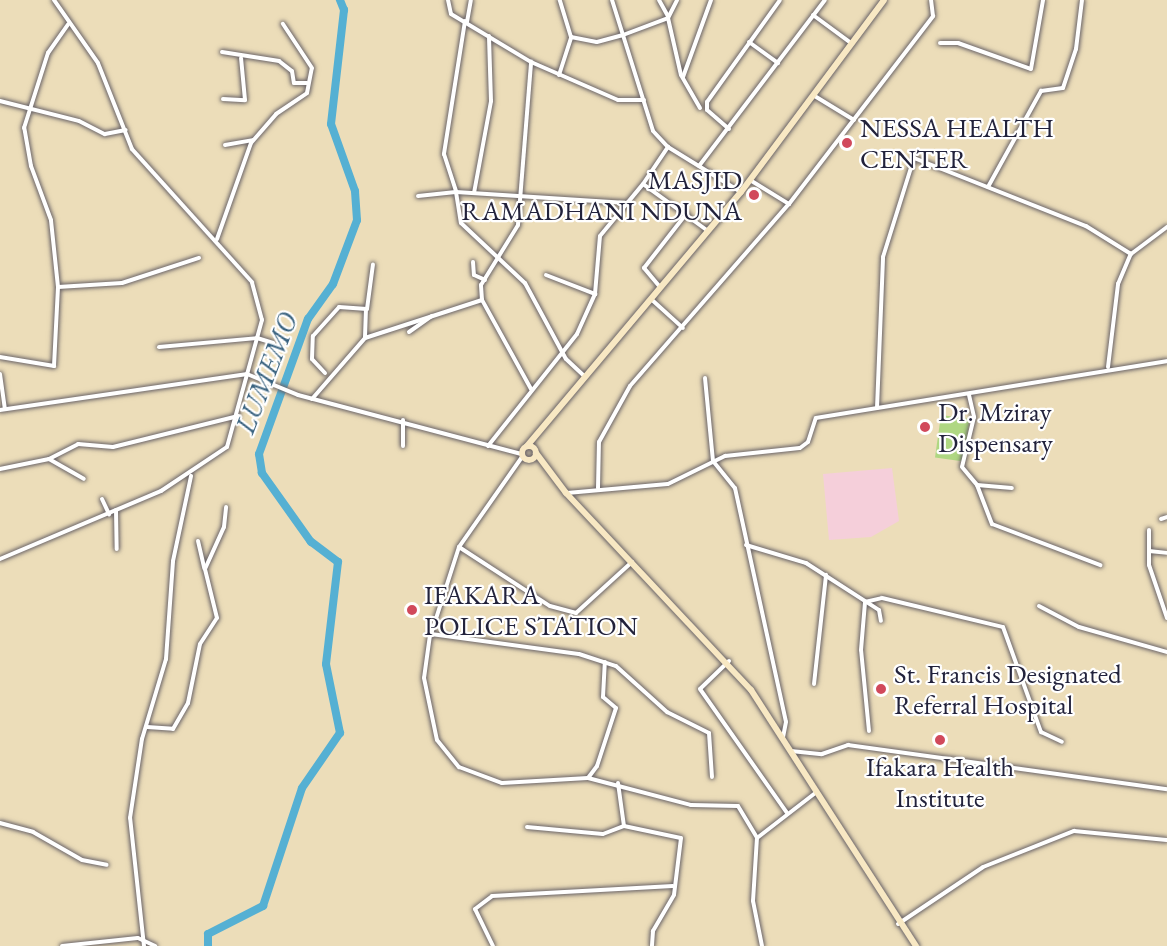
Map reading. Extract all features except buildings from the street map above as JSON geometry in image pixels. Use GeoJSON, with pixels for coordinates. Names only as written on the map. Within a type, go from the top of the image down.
{"type":"FeatureCollection","features":[{"type":"Feature","properties":{"kind":"main road"},"geometry":{"type":"LineString","coordinates":[[524,457],[527,446],[741,192],[884,0]]}},
{"type":"Feature","properties":{"kind":"main road"},"geometry":{"type":"LineString","coordinates":[[536,437],[536,452],[542,466],[729,662],[782,739],[814,794],[898,924],[916,946]]}},
{"type":"Feature","properties":{"kind":"main road"},"geometry":{"type":"LineString","coordinates":[[527,446],[536,452]]}},
{"type":"Feature","properties":{"kind":"main road"},"geometry":{"type":"LineString","coordinates":[[524,457],[536,452]]}},
{"type":"Feature","properties":{"kind":"main road"},"geometry":{"type":"LineString","coordinates":[[524,457],[542,466]]}},
{"type":"Feature","properties":{"kind":"street"},"geometry":{"type":"LineString","coordinates":[[0,560],[109,514],[192,474],[227,447],[238,416],[262,320],[252,282],[217,239],[147,168],[126,130],[98,63],[68,24],[54,0]]}},
{"type":"Feature","properties":{"kind":"street"},"geometry":{"type":"LineString","coordinates":[[448,0],[451,14],[531,62],[618,100],[644,100]]}},
{"type":"Feature","properties":{"kind":"street"},"geometry":{"type":"LineString","coordinates":[[471,0],[444,154],[456,192],[461,223],[525,283],[563,352],[585,378]]}},
{"type":"Feature","properties":{"kind":"street"},"geometry":{"type":"LineString","coordinates":[[559,75],[571,37],[560,0]]}},
{"type":"Feature","properties":{"kind":"street"},"geometry":{"type":"LineString","coordinates":[[612,0],[653,131],[668,147],[741,192]]}},
{"type":"Feature","properties":{"kind":"street"},"geometry":{"type":"LineString","coordinates":[[659,0],[668,17],[683,77],[700,108]]}},
{"type":"Feature","properties":{"kind":"street"},"geometry":{"type":"LineString","coordinates":[[571,37],[597,42],[623,35],[668,17],[677,0]]}},
{"type":"Feature","properties":{"kind":"street"},"geometry":{"type":"LineString","coordinates":[[683,77],[711,0]]}},
{"type":"Feature","properties":{"kind":"street"},"geometry":{"type":"LineString","coordinates":[[729,129],[707,110],[707,102],[780,0]]}},
{"type":"Feature","properties":{"kind":"street"},"geometry":{"type":"LineString","coordinates":[[699,166],[825,0]]}},
{"type":"Feature","properties":{"kind":"street"},"geometry":{"type":"LineString","coordinates":[[598,488],[596,462],[608,423],[630,386],[789,204],[933,16],[932,0]]}},
{"type":"Feature","properties":{"kind":"street"},"geometry":{"type":"LineString","coordinates":[[940,43],[958,43],[1031,69],[1043,0]]}},
{"type":"Feature","properties":{"kind":"street"},"geometry":{"type":"LineString","coordinates":[[988,186],[1041,91],[1062,88],[1076,49],[1082,0]]}},
{"type":"Feature","properties":{"kind":"street"},"geometry":{"type":"LineString","coordinates":[[813,15],[851,43]]}},
{"type":"Feature","properties":{"kind":"street"},"geometry":{"type":"LineString","coordinates":[[0,357],[54,366],[58,287],[51,220],[24,143],[27,107],[48,53],[68,24]]}},
{"type":"Feature","properties":{"kind":"street"},"geometry":{"type":"LineString","coordinates":[[217,239],[254,140],[276,114],[307,93],[307,83],[312,68],[283,24]]}},
{"type":"Feature","properties":{"kind":"street"},"geometry":{"type":"LineString","coordinates":[[474,193],[492,101],[489,36]]}},
{"type":"Feature","properties":{"kind":"street"},"geometry":{"type":"LineString","coordinates":[[749,42],[778,63]]}},
{"type":"Feature","properties":{"kind":"street"},"geometry":{"type":"LineString","coordinates":[[222,52],[241,58],[279,62],[292,71],[294,83],[307,83]]}},
{"type":"Feature","properties":{"kind":"street"},"geometry":{"type":"LineString","coordinates":[[223,99],[245,100],[241,58]]}},
{"type":"Feature","properties":{"kind":"street"},"geometry":{"type":"LineString","coordinates":[[531,62],[518,225],[485,280],[482,300],[531,389]]}},
{"type":"Feature","properties":{"kind":"street"},"geometry":{"type":"LineString","coordinates":[[812,94],[854,120]]}},
{"type":"Feature","properties":{"kind":"street"},"geometry":{"type":"LineString","coordinates":[[0,101],[27,107],[105,134],[126,130]]}},
{"type":"Feature","properties":{"kind":"street"},"geometry":{"type":"LineString","coordinates":[[225,145],[254,140]]}},
{"type":"Feature","properties":{"kind":"street"},"geometry":{"type":"LineString","coordinates":[[488,446],[531,389],[563,352],[595,294],[600,236],[643,184],[668,147]]}},
{"type":"Feature","properties":{"kind":"street"},"geometry":{"type":"LineString","coordinates":[[877,408],[883,257],[908,164],[920,158],[1086,226],[1131,254]]}},
{"type":"Feature","properties":{"kind":"street"},"geometry":{"type":"LineString","coordinates":[[750,180],[789,204]]}},
{"type":"Feature","properties":{"kind":"street"},"geometry":{"type":"LineString","coordinates":[[643,184],[687,213],[709,231]]}},
{"type":"Feature","properties":{"kind":"street"},"geometry":{"type":"LineString","coordinates":[[418,196],[456,192],[627,203]]}},
{"type":"Feature","properties":{"kind":"street"},"geometry":{"type":"LineString","coordinates":[[660,288],[644,268],[687,213]]}},
{"type":"Feature","properties":{"kind":"street"},"geometry":{"type":"LineString","coordinates":[[1108,367],[1118,284],[1131,254],[1167,226]]}},
{"type":"Feature","properties":{"kind":"street"},"geometry":{"type":"LineString","coordinates":[[58,287],[122,283],[199,258]]}},
{"type":"Feature","properties":{"kind":"street"},"geometry":{"type":"LineString","coordinates":[[473,262],[474,275],[485,280]]}},
{"type":"Feature","properties":{"kind":"street"},"geometry":{"type":"LineString","coordinates":[[365,338],[366,309],[373,264]]}},
{"type":"Feature","properties":{"kind":"street"},"geometry":{"type":"LineString","coordinates":[[546,275],[595,294]]}},
{"type":"Feature","properties":{"kind":"street"},"geometry":{"type":"LineString","coordinates":[[651,299],[683,328]]}},
{"type":"Feature","properties":{"kind":"street"},"geometry":{"type":"LineString","coordinates":[[312,399],[365,338],[421,323],[482,300]]}},
{"type":"Feature","properties":{"kind":"street"},"geometry":{"type":"LineString","coordinates":[[325,373],[312,359],[313,336],[339,307],[366,309]]}},
{"type":"Feature","properties":{"kind":"street"},"geometry":{"type":"LineString","coordinates":[[409,332],[421,323]]}},
{"type":"Feature","properties":{"kind":"street"},"geometry":{"type":"LineString","coordinates":[[159,347],[257,338],[273,343]]}},
{"type":"Feature","properties":{"kind":"street"},"geometry":{"type":"LineString","coordinates":[[566,493],[598,488],[668,484],[713,461],[749,450],[800,448],[808,442],[813,420],[969,395],[1108,367],[1167,361]]}},
{"type":"Feature","properties":{"kind":"street"},"geometry":{"type":"LineString","coordinates":[[0,374],[3,409],[248,374],[298,395],[403,420],[524,457],[459,547],[431,634],[424,660],[426,703],[437,740],[459,767],[502,783],[588,778],[618,783],[690,805],[738,806],[757,838],[753,901],[762,946]]}},
{"type":"Feature","properties":{"kind":"street"},"geometry":{"type":"LineString","coordinates":[[705,378],[713,461],[735,488],[786,722],[782,739]]}},
{"type":"Feature","properties":{"kind":"street"},"geometry":{"type":"LineString","coordinates":[[969,395],[974,417],[962,467],[978,485],[992,524],[1100,565]]}},
{"type":"Feature","properties":{"kind":"street"},"geometry":{"type":"LineString","coordinates":[[0,469],[49,459],[78,444],[113,447],[238,416]]}},
{"type":"Feature","properties":{"kind":"street"},"geometry":{"type":"LineString","coordinates":[[403,420],[403,446]]}},
{"type":"Feature","properties":{"kind":"street"},"geometry":{"type":"LineString","coordinates":[[49,459],[84,479]]}},
{"type":"Feature","properties":{"kind":"street"},"geometry":{"type":"LineString","coordinates":[[144,946],[130,818],[147,727],[166,659],[173,561],[192,474]]}},
{"type":"Feature","properties":{"kind":"street"},"geometry":{"type":"LineString","coordinates":[[978,485],[1012,488]]}},
{"type":"Feature","properties":{"kind":"street"},"geometry":{"type":"LineString","coordinates":[[102,499],[109,514]]}},
{"type":"Feature","properties":{"kind":"street"},"geometry":{"type":"LineString","coordinates":[[205,569],[224,527],[226,507]]}},
{"type":"Feature","properties":{"kind":"street"},"geometry":{"type":"LineString","coordinates":[[116,510],[117,549]]}},
{"type":"Feature","properties":{"kind":"street"},"geometry":{"type":"LineString","coordinates":[[1161,519],[1167,517]]}},
{"type":"Feature","properties":{"kind":"street"},"geometry":{"type":"LineString","coordinates":[[1149,530],[1151,576],[1165,594],[1167,618]]}},
{"type":"Feature","properties":{"kind":"street"},"geometry":{"type":"LineString","coordinates":[[147,727],[173,729],[188,703],[200,644],[217,618],[198,541]]}},
{"type":"Feature","properties":{"kind":"street"},"geometry":{"type":"LineString","coordinates":[[746,545],[785,555],[826,575],[879,610],[881,621]]}},
{"type":"Feature","properties":{"kind":"street"},"geometry":{"type":"LineString","coordinates":[[459,547],[550,606],[576,613],[632,562]]}},
{"type":"Feature","properties":{"kind":"street"},"geometry":{"type":"LineString","coordinates":[[1149,551],[1167,553]]}},
{"type":"Feature","properties":{"kind":"street"},"geometry":{"type":"LineString","coordinates":[[814,684],[826,575]]}},
{"type":"Feature","properties":{"kind":"street"},"geometry":{"type":"LineString","coordinates":[[866,602],[882,598],[1003,627],[1041,732],[1062,742]]}},
{"type":"Feature","properties":{"kind":"street"},"geometry":{"type":"LineString","coordinates":[[866,602],[861,650],[869,731]]}},
{"type":"Feature","properties":{"kind":"street"},"geometry":{"type":"LineString","coordinates":[[1039,606],[1079,627],[1167,652]]}},
{"type":"Feature","properties":{"kind":"street"},"geometry":{"type":"LineString","coordinates":[[431,634],[605,662],[633,676],[680,721],[709,733],[712,777]]}},
{"type":"Feature","properties":{"kind":"street"},"geometry":{"type":"LineString","coordinates":[[588,778],[597,766],[616,708],[603,697],[605,662]]}},
{"type":"Feature","properties":{"kind":"street"},"geometry":{"type":"LineString","coordinates":[[729,662],[700,689],[787,813]]}},
{"type":"Feature","properties":{"kind":"street"},"geometry":{"type":"LineString","coordinates":[[789,751],[822,754],[848,745],[1167,789]]}},
{"type":"Feature","properties":{"kind":"street"},"geometry":{"type":"LineString","coordinates":[[618,783],[624,826]]}},
{"type":"Feature","properties":{"kind":"street"},"geometry":{"type":"LineString","coordinates":[[757,838],[814,794]]}},
{"type":"Feature","properties":{"kind":"street"},"geometry":{"type":"LineString","coordinates":[[0,823],[107,866]]}},
{"type":"Feature","properties":{"kind":"street"},"geometry":{"type":"LineString","coordinates":[[527,827],[603,834],[624,826],[681,838],[673,886],[652,946]]}},
{"type":"Feature","properties":{"kind":"street"},"geometry":{"type":"LineString","coordinates":[[898,924],[982,867],[1074,831],[1167,840]]}},
{"type":"Feature","properties":{"kind":"street"},"geometry":{"type":"LineString","coordinates":[[493,946],[475,909],[492,896],[673,886]]}},
{"type":"Feature","properties":{"kind":"street"},"geometry":{"type":"LineString","coordinates":[[62,946],[145,940],[155,946]]}},
{"type":"Feature","properties":{"kind":"shaded area"},"geometry":{"type":"Polygon","coordinates":[[[892,468],[899,521],[871,537],[829,540],[823,474],[892,468]]]}},
{"type":"Feature","properties":{"kind":"green space"},"geometry":{"type":"Polygon","coordinates":[[[941,415],[970,419],[964,462],[935,458],[941,415]]]}},
{"type":"Feature","properties":{"kind":"waterway","name":"LUMEMO"},"geometry":{"type":"LineString","coordinates":[[208,946],[208,934],[263,906],[302,788],[340,733],[326,664],[338,562],[311,542],[262,473],[259,454],[308,319],[333,284],[357,220],[355,191],[331,124],[344,10],[340,0]]}},
{"type":"Feature","properties":{"kind":"place","name":"NESSA HEALTH CENTER"},"geometry":{"type":"Point","coordinates":[847,143]}},
{"type":"Feature","properties":{"kind":"place","name":"MASJID RAMADHANI NDUNA"},"geometry":{"type":"Point","coordinates":[754,195]}},
{"type":"Feature","properties":{"kind":"place","name":"Dr. Mziray Dispensary"},"geometry":{"type":"Point","coordinates":[925,427]}},
{"type":"Feature","properties":{"kind":"place","name":"IFAKARA POLICE STATION"},"geometry":{"type":"Point","coordinates":[412,610]}},
{"type":"Feature","properties":{"kind":"place","name":"St. Francis Designated Referral Hospital"},"geometry":{"type":"Point","coordinates":[881,689]}},
{"type":"Feature","properties":{"kind":"place","name":"Ifakara Health Institute"},"geometry":{"type":"Point","coordinates":[940,740]}}]}
